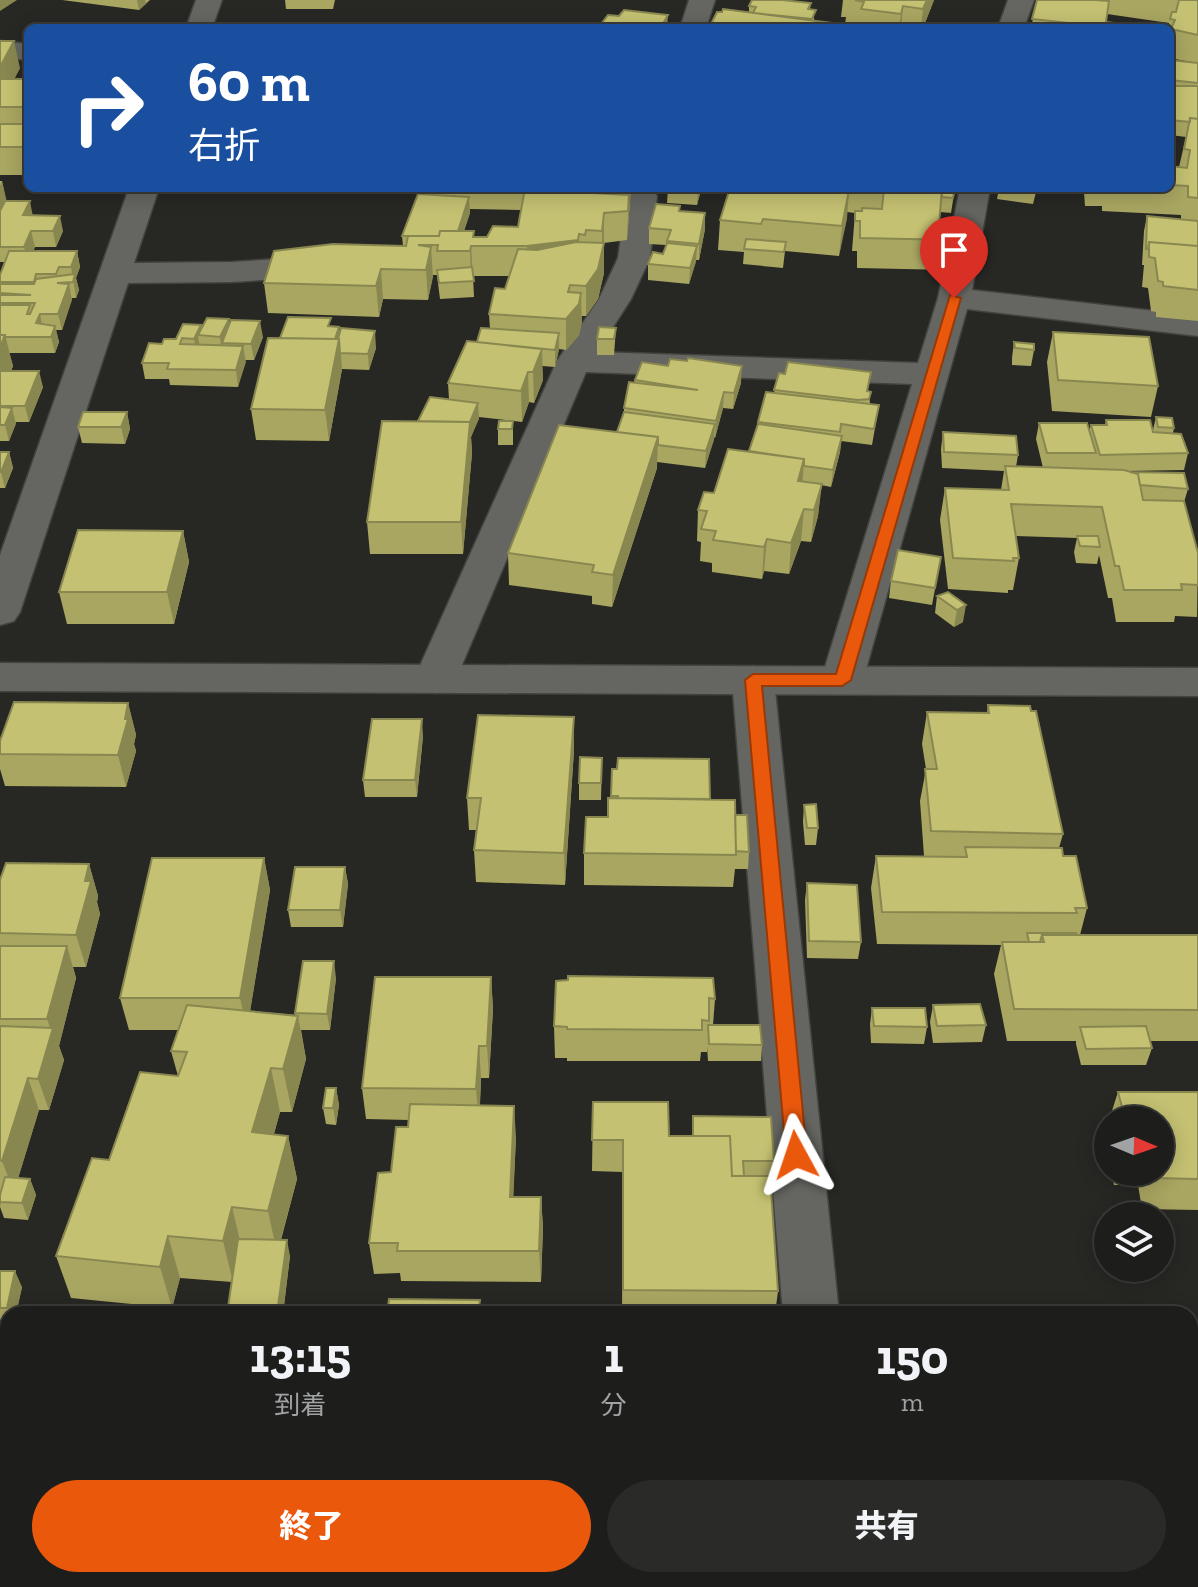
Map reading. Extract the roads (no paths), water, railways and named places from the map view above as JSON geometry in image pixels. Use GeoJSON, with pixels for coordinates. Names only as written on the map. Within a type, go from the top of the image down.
{"type":"FeatureCollection","features":[{"type":"Feature","properties":{"kind":"street"},"geometry":{"type":"LineString","coordinates":[[200,24],[209,0]]}},
{"type":"Feature","properties":{"kind":"street"},"geometry":{"type":"LineString","coordinates":[[699,24],[702,0]]}},
{"type":"Feature","properties":{"kind":"street"},"geometry":{"type":"LineString","coordinates":[[1012,24],[1021,0]]}},
{"type":"Feature","properties":{"kind":"street"},"geometry":{"type":"LineString","coordinates":[[0,49],[24,52]]}},
{"type":"Feature","properties":{"kind":"street"},"geometry":{"type":"LineString","coordinates":[[0,612],[143,192]]}},
{"type":"Feature","properties":{"kind":"street"},"geometry":{"type":"LineString","coordinates":[[842,680],[954,298],[974,192]]}},
{"type":"Feature","properties":{"kind":"street"},"geometry":{"type":"LineString","coordinates":[[435,679],[574,361],[615,299],[634,258],[642,196]]}},
{"type":"Feature","properties":{"kind":"street"},"geometry":{"type":"LineString","coordinates":[[116,273],[232,272],[358,264]]}},
{"type":"Feature","properties":{"kind":"street"},"geometry":{"type":"LineString","coordinates":[[954,298],[1198,326]]}},
{"type":"Feature","properties":{"kind":"street"},"geometry":{"type":"LineString","coordinates":[[574,361],[932,374]]}},
{"type":"Feature","properties":{"kind":"street"},"geometry":{"type":"LineString","coordinates":[[0,677],[1198,682]]}},
{"type":"Feature","properties":{"kind":"street"},"geometry":{"type":"LineString","coordinates":[[753,680],[810,1306]]}}]}
